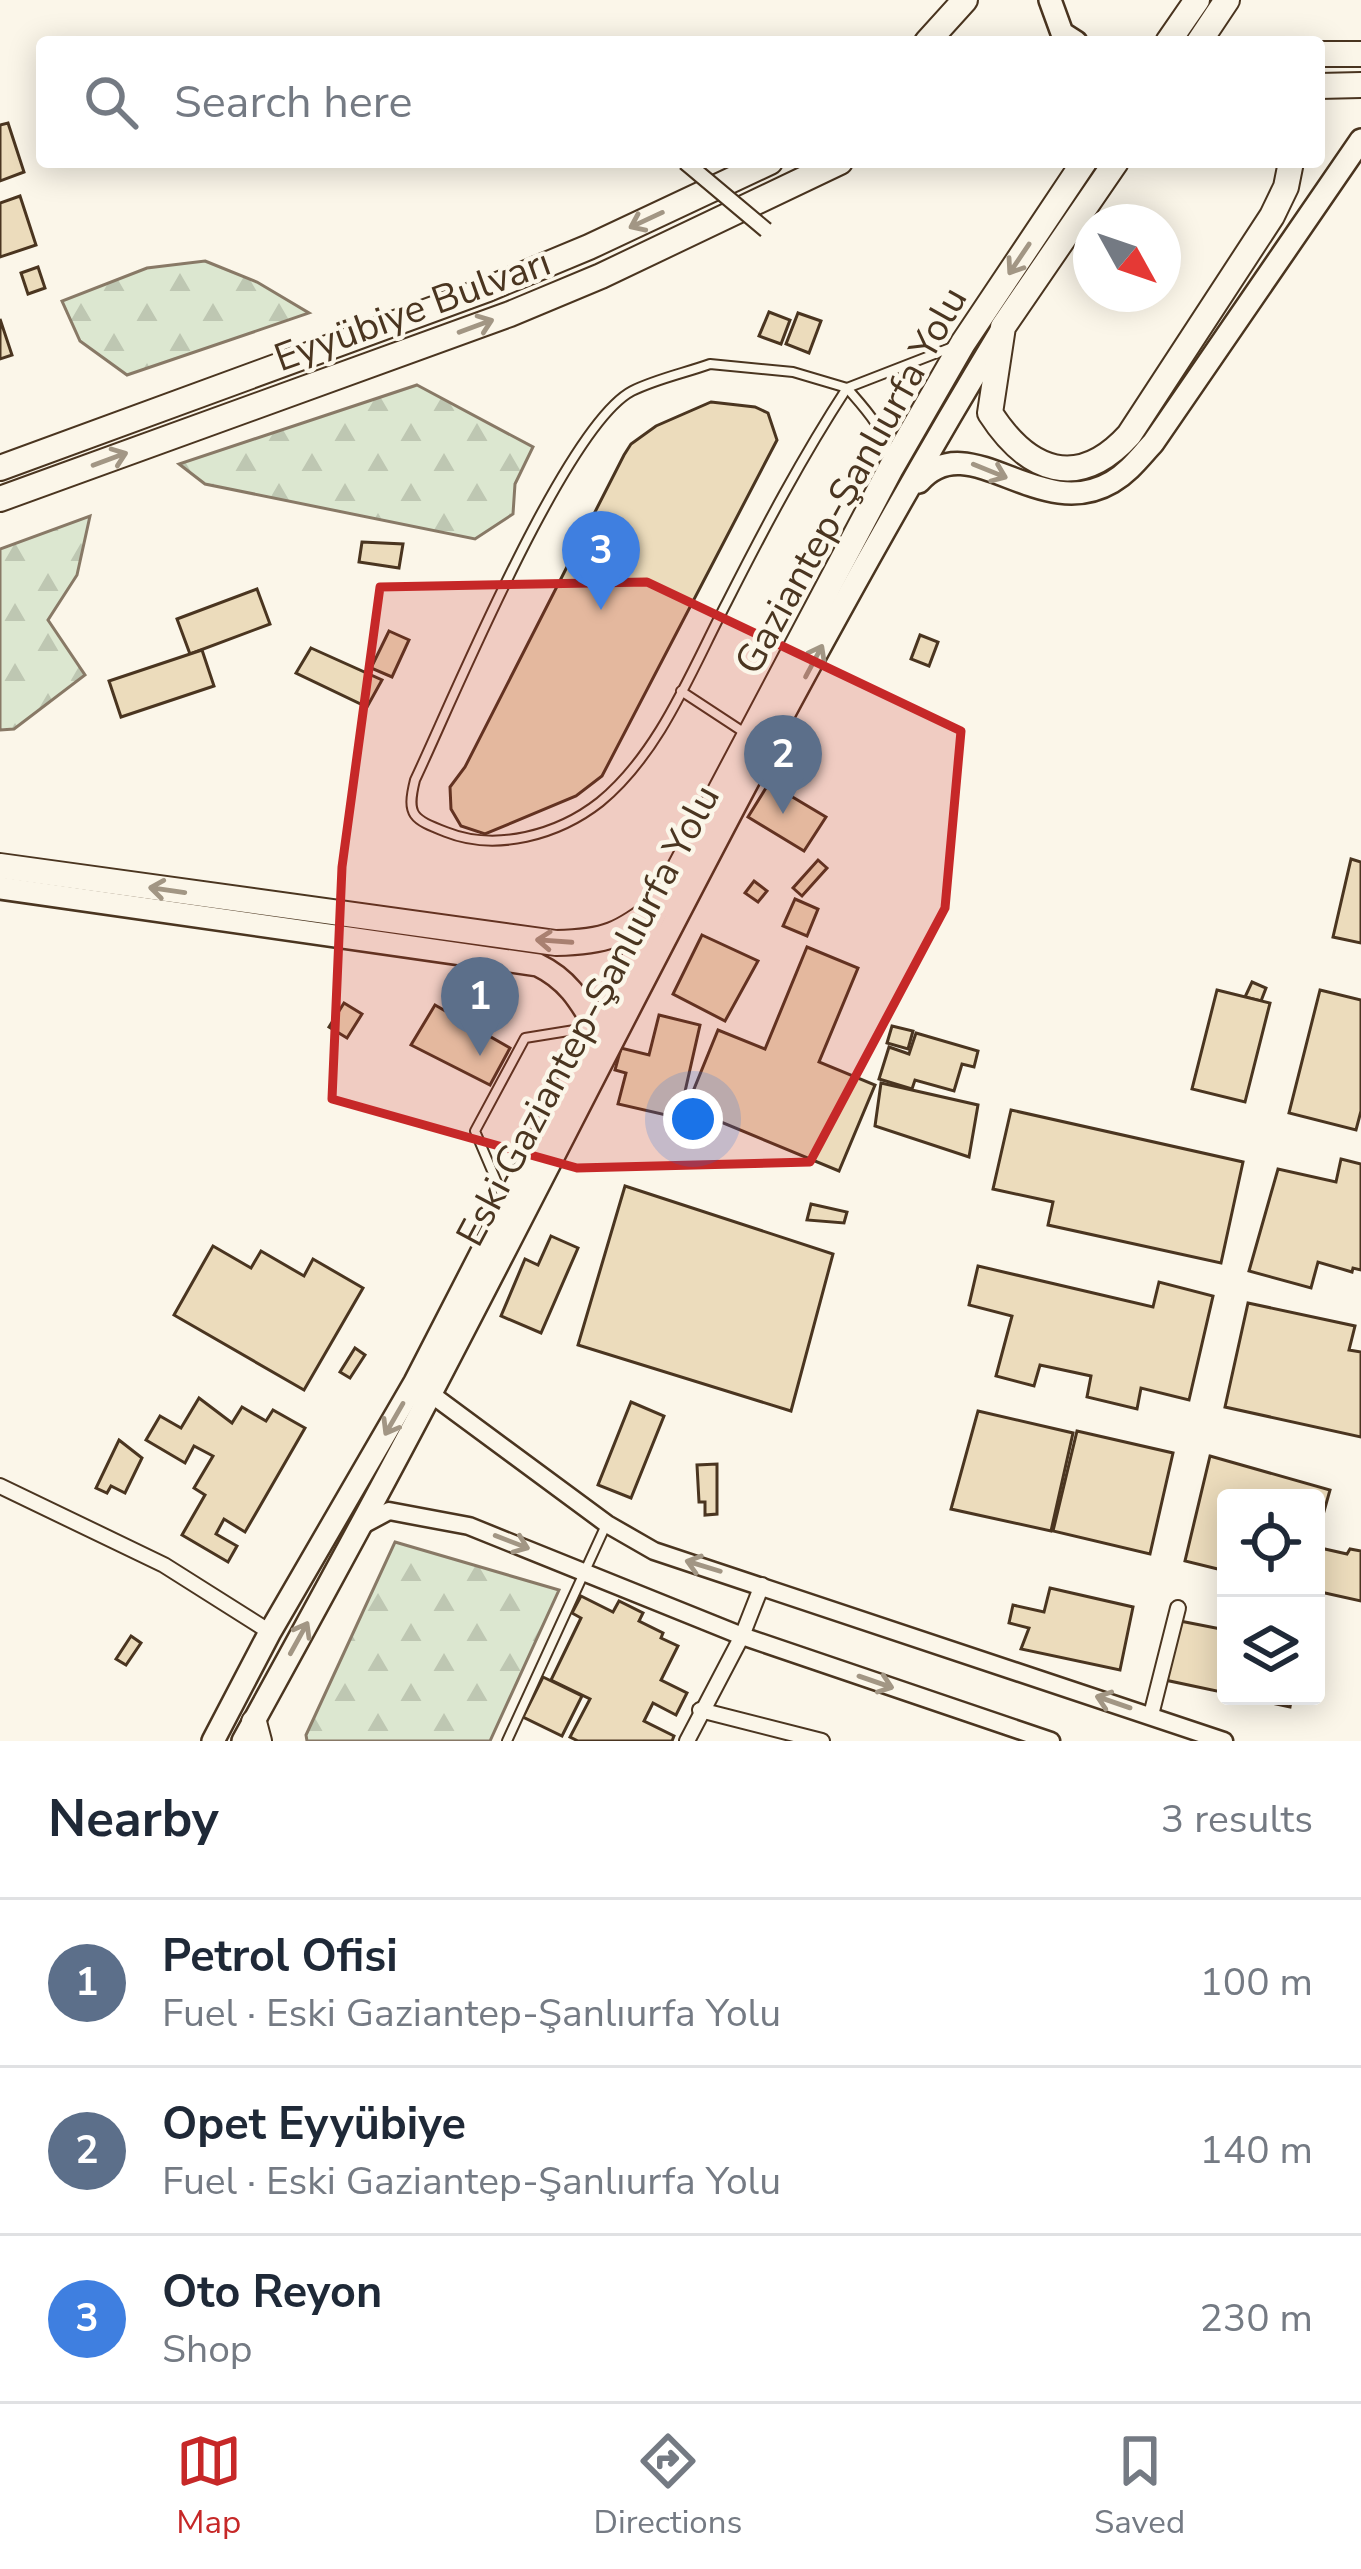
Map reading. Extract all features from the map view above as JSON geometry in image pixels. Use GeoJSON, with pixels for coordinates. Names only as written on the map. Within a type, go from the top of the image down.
{"type":"FeatureCollection","features":[{"type":"Feature","properties":{"kind":"highway"},"geometry":{"type":"LineString","coordinates":[[932,36],[965,0]]}},
{"type":"Feature","properties":{"kind":"highway"},"geometry":{"type":"LineString","coordinates":[[1172,36],[1197,0]]}},
{"type":"Feature","properties":{"kind":"highway"},"geometry":{"type":"LineString","coordinates":[[1203,36],[1228,0]]}},
{"type":"Feature","properties":{"kind":"highway"},"geometry":{"type":"LineString","coordinates":[[1325,86],[1361,85]]}},
{"type":"Feature","properties":{"kind":"highway","name":"Eyyübiye Bulvarı"},"geometry":{"type":"LineString","coordinates":[[0,468],[488,289],[589,248],[757,168]]}},
{"type":"Feature","properties":{"kind":"highway","name":"Eyyübiye Bulvarı"},"geometry":{"type":"LineString","coordinates":[[0,500],[510,314],[827,168]]}},
{"type":"Feature","properties":{"kind":"highway","name":"Gaziantep-Şanlıurfa Yolu"},"geometry":{"type":"LineString","coordinates":[[660,904],[890,468],[963,343],[1080,168]]}},
{"type":"Feature","properties":{"kind":"highway","name":"Gaziantep-Şanlıurfa Yolu"},"geometry":{"type":"LineString","coordinates":[[1003,327],[1112,168]]}},
{"type":"Feature","properties":{"kind":"highway"},"geometry":{"type":"LineString","coordinates":[[1003,327],[990,413],[1003,433],[1021,452],[1044,465],[1093,465],[1129,434],[1249,254],[1286,187],[1290,168]]}},
{"type":"Feature","properties":{"kind":"highway"},"geometry":{"type":"LineString","coordinates":[[0,866],[556,943],[610,938],[660,904]]}},
{"type":"Feature","properties":{"kind":"main road"},"geometry":{"type":"LineString","coordinates":[[1050,0],[1067,36]]}},
{"type":"Feature","properties":{"kind":"main road"},"geometry":{"type":"LineString","coordinates":[[895,510],[930,468],[947,462],[966,461],[1058,494],[1084,492],[1128,471],[1153,443],[1361,140]]}},
{"type":"Feature","properties":{"kind":"main road","name":"Eski Gaziantep-Şanlıurfa Yolu"},"geometry":{"type":"LineString","coordinates":[[252,1734],[612,1040],[895,510],[1003,327]]}},
{"type":"Feature","properties":{"kind":"main road"},"geometry":{"type":"LineString","coordinates":[[0,888],[538,965],[559,975],[595,1026]]}},
{"type":"Feature","properties":{"kind":"main road","name":"Eski Gaziantep-Şanlıurfa Yolu"},"geometry":{"type":"LineString","coordinates":[[213,1741],[270,1632],[415,1382],[660,904]]}},
{"type":"Feature","properties":{"kind":"street"},"geometry":{"type":"LineString","coordinates":[[692,168],[766,230]]}},
{"type":"Feature","properties":{"kind":"street"},"geometry":{"type":"LineString","coordinates":[[431,1394],[607,1524],[654,1551],[1223,1741]]}},
{"type":"Feature","properties":{"kind":"street"},"geometry":{"type":"LineString","coordinates":[[0,1486],[164,1565],[270,1632]]}},
{"type":"Feature","properties":{"kind":"street"},"geometry":{"type":"LineString","coordinates":[[361,1526],[388,1511],[469,1526],[742,1636],[1051,1741]]}},
{"type":"Feature","properties":{"kind":"street"},"geometry":{"type":"LineString","coordinates":[[687,1741],[742,1636],[762,1585]]}},
{"type":"Feature","properties":{"kind":"street"},"geometry":{"type":"LineString","coordinates":[[1150,1715],[1178,1608]]}},
{"type":"Feature","properties":{"kind":"street"},"geometry":{"type":"LineString","coordinates":[[700,1710],[822,1741]]}},
{"type":"Feature","properties":{"kind":"lane"},"geometry":{"type":"LineString","coordinates":[[890,468],[886,442],[872,413],[848,388],[793,372],[710,364],[629,392],[584,438],[508,582],[416,781],[409,805],[414,816],[451,835],[484,842],[535,835],[600,801],[641,756],[681,691],[797,464],[848,388],[963,343]]}},
{"type":"Feature","properties":{"kind":"lane"},"geometry":{"type":"LineString","coordinates":[[681,691],[749,736]]}},
{"type":"Feature","properties":{"kind":"lane"},"geometry":{"type":"LineString","coordinates":[[506,1202],[475,1131],[525,1038],[595,1026]]}},
{"type":"Feature","properties":{"kind":"lane"},"geometry":{"type":"LineString","coordinates":[[507,1741],[607,1524]]}},
{"type":"Feature","properties":{"kind":"highlighted area"},"geometry":{"type":"Polygon","coordinates":[[[647,582],[961,731],[945,908],[810,1162],[577,1168],[332,1099],[342,867],[380,587],[647,582]]]}},
{"type":"Feature","properties":{"kind":"green space"},"geometry":{"type":"Polygon","coordinates":[[[205,261],[257,282],[309,313],[127,375],[80,341],[62,301],[147,268],[205,261]]]}},
{"type":"Feature","properties":{"kind":"green space"},"geometry":{"type":"Polygon","coordinates":[[[417,385],[533,447],[515,484],[513,514],[475,539],[205,484],[179,464],[417,385]]]}},
{"type":"Feature","properties":{"kind":"green space"},"geometry":{"type":"Polygon","coordinates":[[[90,516],[77,575],[48,620],[85,675],[14,729],[0,730],[0,549],[90,516]]]}},
{"type":"Feature","properties":{"kind":"green space"},"geometry":{"type":"Polygon","coordinates":[[[395,1542],[559,1590],[490,1741],[307,1741],[395,1542]]]}},
{"type":"Feature","properties":{"kind":"building"},"geometry":{"type":"Polygon","coordinates":[[[8,123],[24,172],[0,181],[0,125],[8,123]]]}},
{"type":"Feature","properties":{"kind":"building"},"geometry":{"type":"Polygon","coordinates":[[[20,196],[36,245],[0,257],[0,203],[20,196]]]}},
{"type":"Feature","properties":{"kind":"building"},"geometry":{"type":"Polygon","coordinates":[[[38,267],[45,288],[28,294],[21,273],[38,267]]]}},
{"type":"Feature","properties":{"kind":"building"},"geometry":{"type":"Polygon","coordinates":[[[769,312],[790,320],[781,344],[759,336],[769,312]]]}},
{"type":"Feature","properties":{"kind":"building"},"geometry":{"type":"Polygon","coordinates":[[[798,313],[821,321],[809,353],[786,344],[798,313]]]}},
{"type":"Feature","properties":{"kind":"building"},"geometry":{"type":"Polygon","coordinates":[[[0,319],[12,355],[0,359],[0,319]]]}},
{"type":"Feature","properties":{"kind":"building"},"geometry":{"type":"Polygon","coordinates":[[[711,402],[768,413],[777,440],[602,776],[576,796],[485,834],[461,826],[451,809],[450,787],[465,767],[624,455],[656,426],[711,402]]]}},
{"type":"Feature","properties":{"kind":"building"},"geometry":{"type":"Polygon","coordinates":[[[362,542],[403,544],[399,568],[359,562],[362,542]]]}},
{"type":"Feature","properties":{"kind":"building"},"geometry":{"type":"Polygon","coordinates":[[[257,589],[270,624],[190,654],[177,619],[257,589]]]}},
{"type":"Feature","properties":{"kind":"building"},"geometry":{"type":"Polygon","coordinates":[[[389,631],[409,640],[392,677],[371,668],[389,631]]]}},
{"type":"Feature","properties":{"kind":"building"},"geometry":{"type":"Polygon","coordinates":[[[920,635],[938,642],[929,666],[911,659],[920,635]]]}},
{"type":"Feature","properties":{"kind":"building"},"geometry":{"type":"Polygon","coordinates":[[[311,648],[382,680],[367,707],[296,673],[311,648]]]}},
{"type":"Feature","properties":{"kind":"building"},"geometry":{"type":"Polygon","coordinates":[[[202,650],[214,686],[121,717],[109,681],[202,650]]]}},
{"type":"Feature","properties":{"kind":"building"},"geometry":{"type":"Polygon","coordinates":[[[769,783],[826,817],[804,851],[748,817],[769,783]]]}},
{"type":"Feature","properties":{"kind":"building"},"geometry":{"type":"Polygon","coordinates":[[[1351,859],[1361,862],[1361,943],[1333,937],[1351,859]]]}},
{"type":"Feature","properties":{"kind":"building"},"geometry":{"type":"Polygon","coordinates":[[[818,860],[827,868],[802,896],[793,888],[818,860]]]}},
{"type":"Feature","properties":{"kind":"building"},"geometry":{"type":"Polygon","coordinates":[[[754,881],[767,891],[758,902],[745,893],[754,881]]]}},
{"type":"Feature","properties":{"kind":"building"},"geometry":{"type":"Polygon","coordinates":[[[795,899],[818,909],[807,936],[783,926],[795,899]]]}},
{"type":"Feature","properties":{"kind":"building"},"geometry":{"type":"Polygon","coordinates":[[[702,935],[758,961],[725,1021],[673,994],[702,935]]]}},
{"type":"Feature","properties":{"kind":"building"},"geometry":{"type":"Polygon","coordinates":[[[807,947],[858,968],[819,1062],[875,1085],[839,1171],[697,1112],[691,1125],[681,1121],[718,1030],[765,1049],[807,947]]]}},
{"type":"Feature","properties":{"kind":"building"},"geometry":{"type":"Polygon","coordinates":[[[1252,982],[1266,988],[1261,1001],[1245,997],[1252,982]]]}},
{"type":"Feature","properties":{"kind":"building"},"geometry":{"type":"Polygon","coordinates":[[[1217,990],[1270,1003],[1245,1102],[1192,1089],[1217,990]]]}},
{"type":"Feature","properties":{"kind":"building"},"geometry":{"type":"Polygon","coordinates":[[[1320,990],[1361,1000],[1361,1111],[1356,1130],[1289,1113],[1320,990]]]}},
{"type":"Feature","properties":{"kind":"building"},"geometry":{"type":"Polygon","coordinates":[[[344,1003],[362,1014],[347,1038],[329,1027],[344,1003]]]}},
{"type":"Feature","properties":{"kind":"building"},"geometry":{"type":"Polygon","coordinates":[[[435,1005],[510,1048],[490,1085],[411,1045],[435,1005]]]}},
{"type":"Feature","properties":{"kind":"building"},"geometry":{"type":"Polygon","coordinates":[[[659,1015],[700,1025],[679,1118],[618,1104],[626,1073],[615,1070],[621,1048],[649,1055],[659,1015]]]}},
{"type":"Feature","properties":{"kind":"building"},"geometry":{"type":"Polygon","coordinates":[[[892,1026],[913,1031],[908,1049],[887,1043],[892,1026]]]}},
{"type":"Feature","properties":{"kind":"building"},"geometry":{"type":"Polygon","coordinates":[[[916,1033],[978,1051],[974,1067],[962,1064],[954,1091],[915,1080],[912,1089],[879,1079],[889,1047],[909,1054],[916,1033]]]}},
{"type":"Feature","properties":{"kind":"building"},"geometry":{"type":"Polygon","coordinates":[[[881,1083],[978,1105],[969,1157],[875,1126],[881,1083]]]}},
{"type":"Feature","properties":{"kind":"building"},"geometry":{"type":"Polygon","coordinates":[[[1011,1110],[1243,1162],[1221,1263],[1048,1225],[1053,1202],[993,1189],[1011,1110]]]}},
{"type":"Feature","properties":{"kind":"building"},"geometry":{"type":"Polygon","coordinates":[[[1341,1159],[1361,1164],[1361,1270],[1353,1268],[1352,1272],[1318,1262],[1311,1288],[1249,1271],[1278,1169],[1336,1182],[1341,1159]]]}},
{"type":"Feature","properties":{"kind":"building"},"geometry":{"type":"Polygon","coordinates":[[[625,1186],[833,1254],[791,1411],[578,1345],[625,1186]]]}},
{"type":"Feature","properties":{"kind":"building"},"geometry":{"type":"Polygon","coordinates":[[[811,1204],[847,1212],[844,1223],[807,1220],[811,1204]]]}},
{"type":"Feature","properties":{"kind":"building"},"geometry":{"type":"Polygon","coordinates":[[[551,1236],[578,1248],[541,1333],[501,1316],[525,1259],[538,1265],[551,1236]]]}},
{"type":"Feature","properties":{"kind":"building"},"geometry":{"type":"Polygon","coordinates":[[[213,1246],[251,1268],[261,1251],[304,1276],[313,1259],[363,1288],[304,1390],[174,1315],[213,1246]]]}},
{"type":"Feature","properties":{"kind":"building"},"geometry":{"type":"Polygon","coordinates":[[[978,1266],[1153,1307],[1159,1282],[1213,1296],[1189,1400],[1141,1388],[1137,1409],[1087,1397],[1091,1376],[1040,1365],[1034,1386],[996,1376],[1012,1316],[969,1305],[978,1266]]]}},
{"type":"Feature","properties":{"kind":"building"},"geometry":{"type":"Polygon","coordinates":[[[1248,1303],[1355,1326],[1349,1350],[1361,1352],[1361,1437],[1225,1407],[1248,1303]]]}},
{"type":"Feature","properties":{"kind":"building"},"geometry":{"type":"Polygon","coordinates":[[[355,1348],[365,1355],[350,1378],[340,1372],[355,1348]]]}},
{"type":"Feature","properties":{"kind":"building"},"geometry":{"type":"Polygon","coordinates":[[[199,1398],[232,1423],[242,1407],[266,1421],[273,1410],[305,1428],[245,1532],[224,1519],[216,1534],[237,1546],[228,1562],[182,1535],[205,1495],[194,1488],[213,1456],[194,1446],[185,1463],[146,1440],[160,1416],[181,1428],[199,1398]]]}},
{"type":"Feature","properties":{"kind":"building"},"geometry":{"type":"Polygon","coordinates":[[[631,1402],[664,1416],[631,1498],[598,1485],[631,1402]]]}},
{"type":"Feature","properties":{"kind":"building"},"geometry":{"type":"Polygon","coordinates":[[[978,1411],[1073,1433],[1051,1531],[951,1509],[978,1411]]]}},
{"type":"Feature","properties":{"kind":"building"},"geometry":{"type":"Polygon","coordinates":[[[1077,1431],[1173,1453],[1150,1554],[1053,1531],[1077,1431]]]}},
{"type":"Feature","properties":{"kind":"building"},"geometry":{"type":"Polygon","coordinates":[[[119,1440],[142,1458],[125,1493],[111,1486],[107,1493],[96,1488],[119,1440]]]}},
{"type":"Feature","properties":{"kind":"building"},"geometry":{"type":"Polygon","coordinates":[[[1210,1456],[1330,1490],[1325,1508],[1325,1489],[1217,1489],[1217,1569],[1185,1561],[1210,1456]]]}},
{"type":"Feature","properties":{"kind":"building"},"geometry":{"type":"Polygon","coordinates":[[[717,1464],[717,1514],[705,1515],[705,1502],[699,1502],[697,1465],[717,1464]]]}},
{"type":"Feature","properties":{"kind":"building"},"geometry":{"type":"Polygon","coordinates":[[[1325,1549],[1347,1554],[1350,1549],[1361,1551],[1361,1601],[1325,1593],[1325,1549]]]}},
{"type":"Feature","properties":{"kind":"building"},"geometry":{"type":"Polygon","coordinates":[[[1050,1588],[1133,1607],[1120,1670],[1021,1649],[1029,1628],[1009,1623],[1013,1605],[1044,1612],[1050,1588]]]}},
{"type":"Feature","properties":{"kind":"building"},"geometry":{"type":"Polygon","coordinates":[[[581,1596],[613,1612],[619,1601],[643,1613],[639,1621],[678,1646],[661,1680],[687,1693],[676,1715],[653,1703],[644,1721],[674,1736],[672,1741],[578,1741],[570,1737],[590,1699],[551,1680],[581,1618],[572,1613],[581,1596]]]}},
{"type":"Feature","properties":{"kind":"building"},"geometry":{"type":"Polygon","coordinates":[[[1180,1621],[1217,1628],[1217,1691],[1165,1680],[1180,1621]]]}},
{"type":"Feature","properties":{"kind":"building"},"geometry":{"type":"Polygon","coordinates":[[[131,1636],[141,1643],[126,1665],[116,1659],[131,1636]]]}},
{"type":"Feature","properties":{"kind":"building"},"geometry":{"type":"Polygon","coordinates":[[[543,1677],[582,1696],[562,1736],[523,1717],[543,1677]]]}},
{"type":"Feature","properties":{"kind":"place","name":"Oto Reyon"},"geometry":{"type":"Point","coordinates":[601,610]}},
{"type":"Feature","properties":{"kind":"place","name":"Opet Eyyübiye"},"geometry":{"type":"Point","coordinates":[783,814]}},
{"type":"Feature","properties":{"kind":"place","name":"Petrol Ofisi"},"geometry":{"type":"Point","coordinates":[480,1056]}}]}
